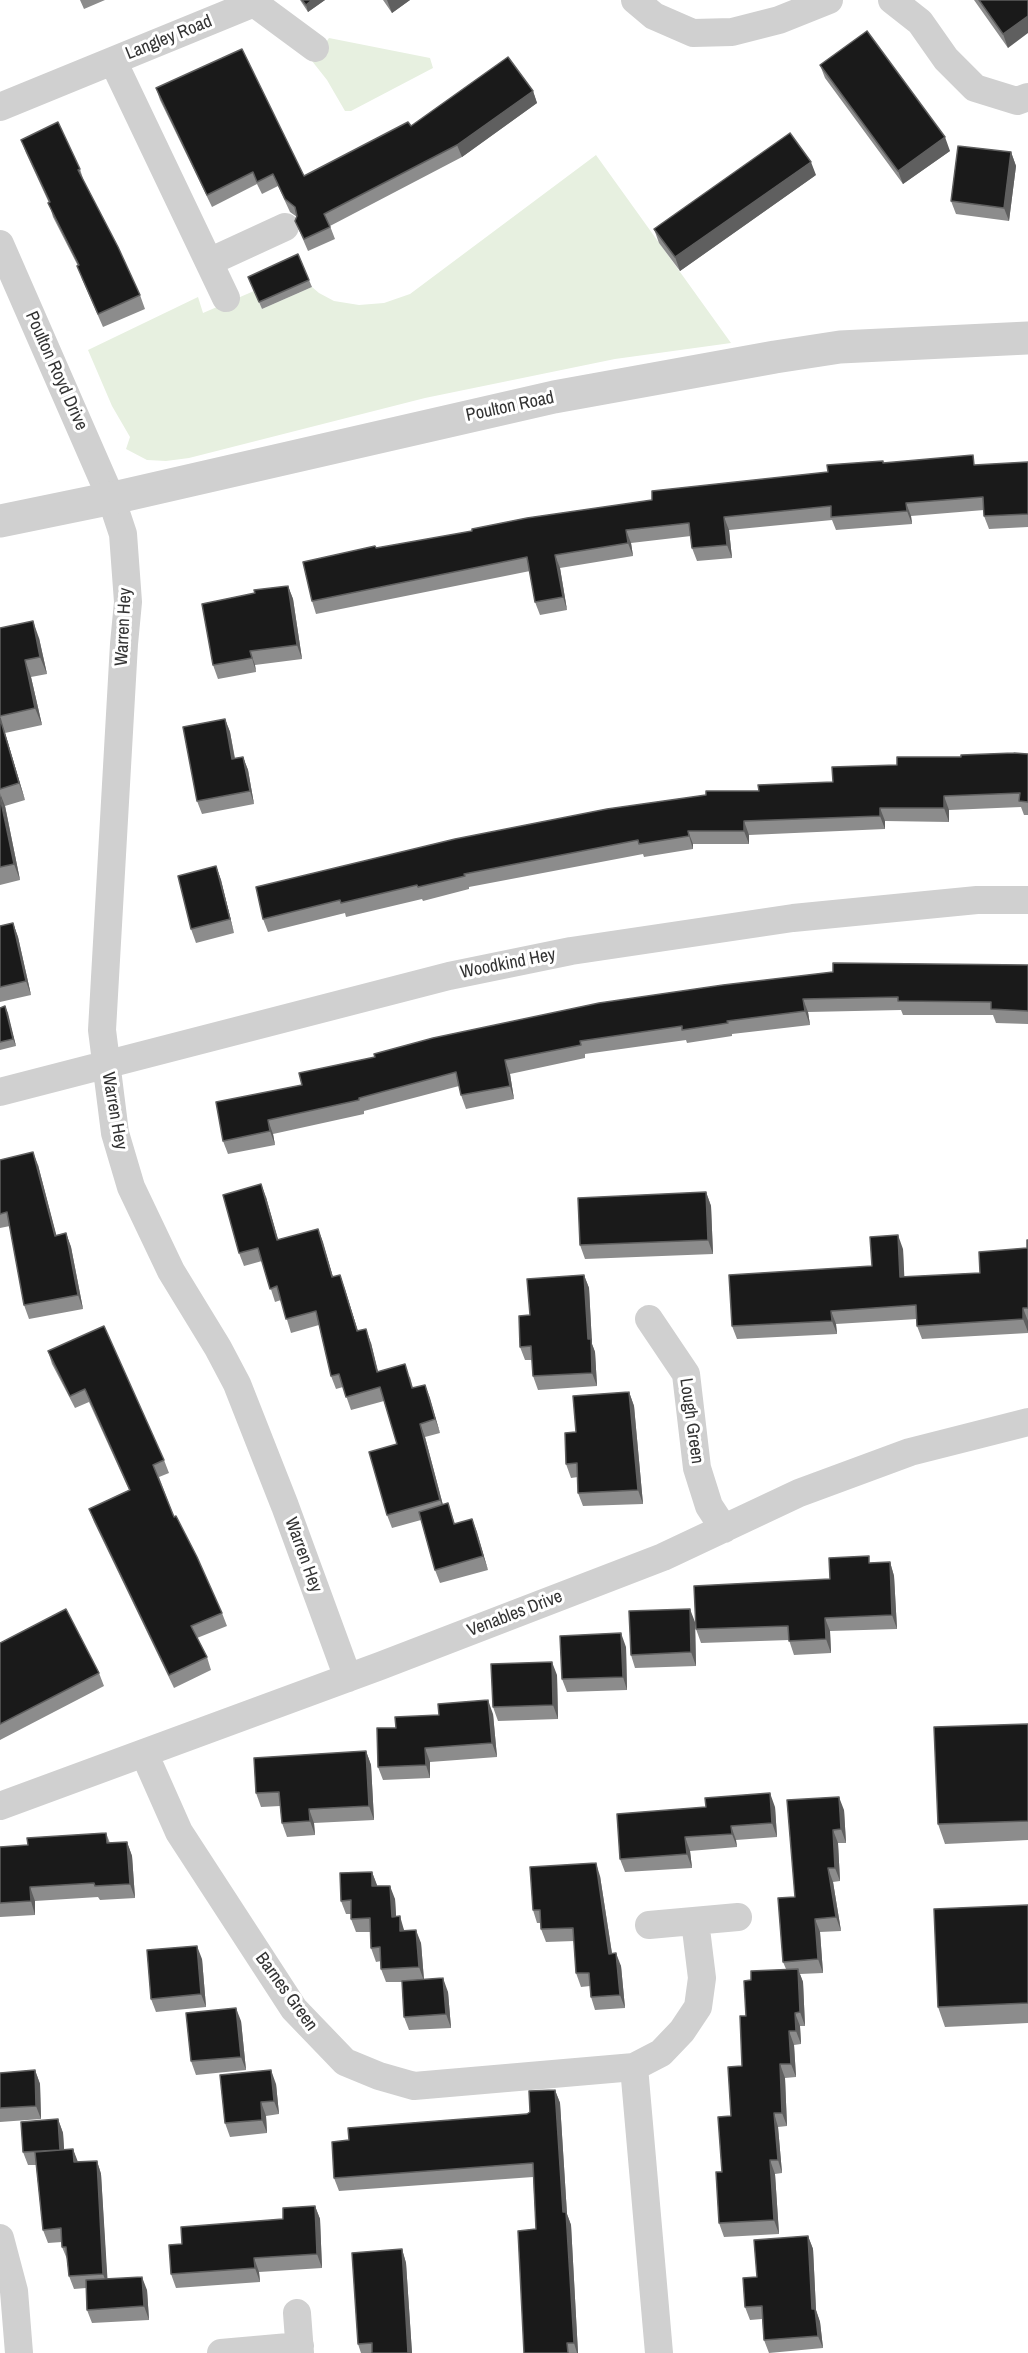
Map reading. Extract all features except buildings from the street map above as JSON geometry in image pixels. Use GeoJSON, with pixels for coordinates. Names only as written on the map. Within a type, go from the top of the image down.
{"type":"FeatureCollection","features":[{"type":"Feature","properties":{"kind":"street"},"geometry":{"type":"LineString","coordinates":[[635,0],[654,16],[693,33],[741,30],[779,20],[829,0]]}},
{"type":"Feature","properties":{"kind":"street"},"geometry":{"type":"LineString","coordinates":[[892,0],[920,22],[946,59],[975,88],[1017,101],[1028,97]]}},
{"type":"Feature","properties":{"kind":"street","name":"Langley Road"},"geometry":{"type":"LineString","coordinates":[[0,106],[254,2],[315,48]]}},
{"type":"Feature","properties":{"kind":"street","name":"Langley Road"},"geometry":{"type":"LineString","coordinates":[[113,61],[226,298]]}},
{"type":"Feature","properties":{"kind":"street"},"geometry":{"type":"LineString","coordinates":[[209,262],[285,227]]}},
{"type":"Feature","properties":{"kind":"street","name":"Poulton Royd Drive"},"geometry":{"type":"LineString","coordinates":[[4,262],[111,498]]}},
{"type":"Feature","properties":{"kind":"street","name":"Poulton Road"},"geometry":{"type":"LineString","coordinates":[[0,521],[111,498],[554,397],[775,357],[840,347],[1028,338]]}},
{"type":"Feature","properties":{"kind":"street","name":"Warren Hey"},"geometry":{"type":"LineString","coordinates":[[111,498],[123,534],[128,602],[102,1030],[115,1133],[131,1187],[171,1271],[237,1384],[285,1506],[348,1678]]}},
{"type":"Feature","properties":{"kind":"street","name":"Woodkind Hey"},"geometry":{"type":"LineString","coordinates":[[0,1092],[449,975],[571,951],[793,918],[977,900],[1028,900]]}},
{"type":"Feature","properties":{"kind":"street","name":"Lough Green"},"geometry":{"type":"LineString","coordinates":[[649,1319],[686,1374],[697,1468],[709,1506],[724,1529]]}},
{"type":"Feature","properties":{"kind":"street","name":"Venables Drive"},"geometry":{"type":"LineString","coordinates":[[0,1806],[348,1678],[663,1557],[799,1493],[910,1452],[1028,1422]]}},
{"type":"Feature","properties":{"kind":"street","name":"Barnes Green"},"geometry":{"type":"LineString","coordinates":[[144,1753],[179,1832],[294,2009],[345,2062],[379,2076],[414,2086],[634,2067],[661,2053],[682,2031],[698,2007],[702,1978],[696,1921]]}},
{"type":"Feature","properties":{"kind":"street"},"geometry":{"type":"LineString","coordinates":[[649,1924],[738,1917]]}},
{"type":"Feature","properties":{"kind":"street"},"geometry":{"type":"LineString","coordinates":[[634,2067],[658,2353]]}},
{"type":"Feature","properties":{"kind":"street"},"geometry":{"type":"LineString","coordinates":[[0,2238],[14,2291],[19,2353]]}},
{"type":"Feature","properties":{"kind":"street"},"geometry":{"type":"LineString","coordinates":[[221,2353],[300,2350],[297,2313]]}},
{"type":"Feature","properties":{"kind":"green space"},"geometry":{"type":"Polygon","coordinates":[[[329,38],[430,58],[433,68],[351,111],[345,111],[327,80],[312,61],[329,38]]]}},
{"type":"Feature","properties":{"kind":"green space"},"geometry":{"type":"Polygon","coordinates":[[[596,155],[731,343],[615,359],[425,398],[189,458],[166,461],[147,460],[126,449],[130,437],[112,406],[88,350],[198,297],[203,313],[254,291],[262,309],[312,287],[334,301],[359,305],[384,303],[410,294],[596,155]]]}}]}
